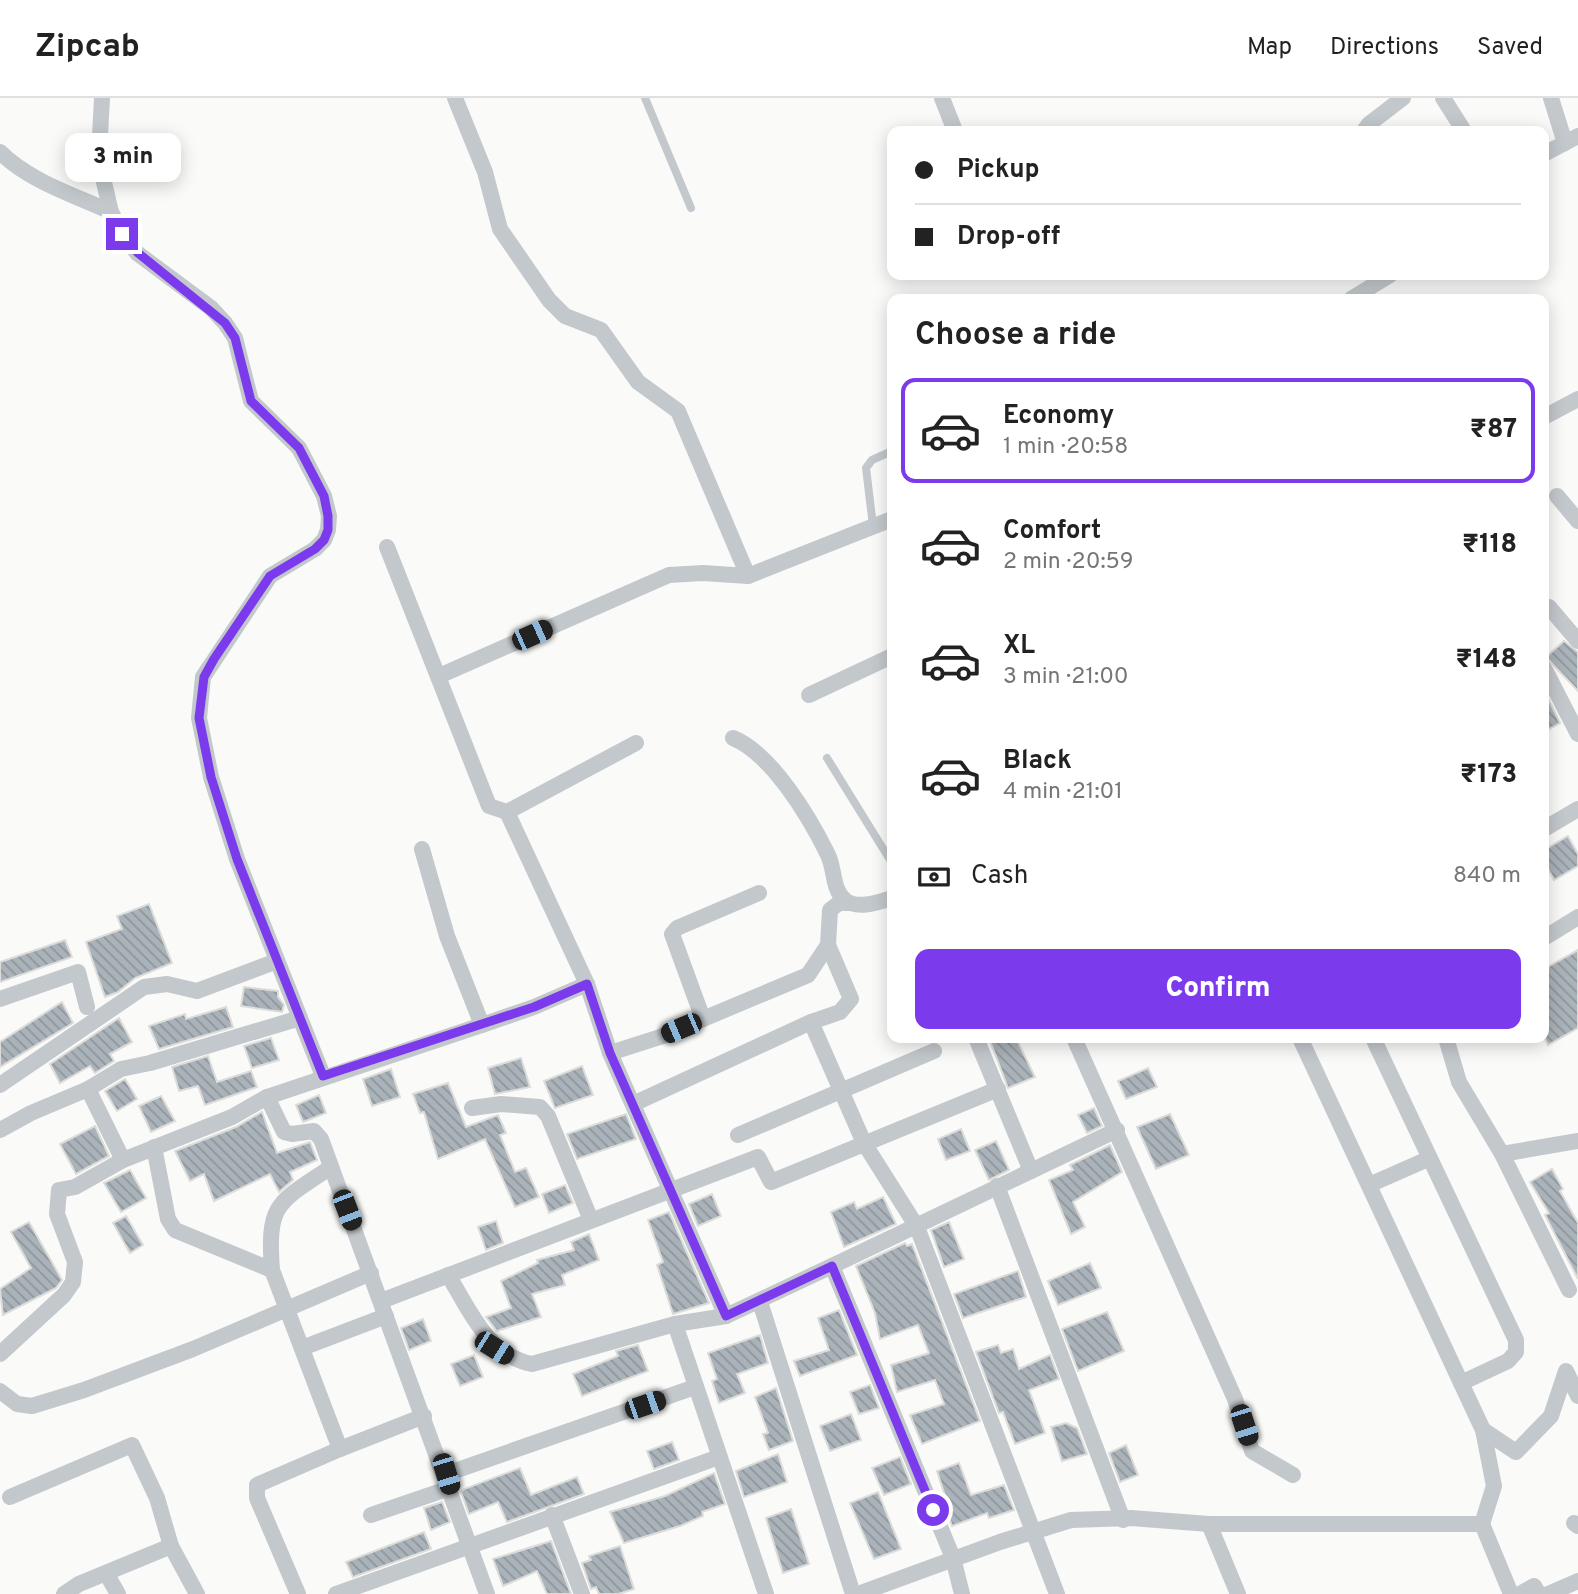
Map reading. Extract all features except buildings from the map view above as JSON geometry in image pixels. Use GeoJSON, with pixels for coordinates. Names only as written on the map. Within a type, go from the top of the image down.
{"type":"FeatureCollection","features":[{"type":"Feature","properties":{"kind":"street"},"geometry":{"type":"LineString","coordinates":[[103,98],[100,135],[103,178],[111,212],[122,234],[138,253],[225,323],[235,338],[251,401],[299,448],[324,496],[328,516],[328,530],[324,540],[315,549],[270,576],[204,677],[200,691],[199,718],[211,777],[237,859],[323,1076]]}},
{"type":"Feature","properties":{"kind":"street"},"geometry":{"type":"LineString","coordinates":[[455,98],[485,172],[500,229],[507,241],[549,300],[565,316],[601,330],[638,383],[678,411],[748,576]]}},
{"type":"Feature","properties":{"kind":"street"},"geometry":{"type":"LineString","coordinates":[[942,98],[953,126]]}},
{"type":"Feature","properties":{"kind":"street"},"geometry":{"type":"LineString","coordinates":[[1367,126],[1403,98]]}},
{"type":"Feature","properties":{"kind":"street"},"geometry":{"type":"LineString","coordinates":[[1443,98],[1461,126]]}},
{"type":"Feature","properties":{"kind":"street"},"geometry":{"type":"LineString","coordinates":[[1549,151],[1571,140],[1551,98]]}},
{"type":"Feature","properties":{"kind":"street"},"geometry":{"type":"LineString","coordinates":[[0,152],[10,163],[36,178],[111,212]]}},
{"type":"Feature","properties":{"kind":"street"},"geometry":{"type":"LineString","coordinates":[[1358,294],[1382,280]]}},
{"type":"Feature","properties":{"kind":"street"},"geometry":{"type":"LineString","coordinates":[[1549,414],[1578,399]]}},
{"type":"Feature","properties":{"kind":"street"},"geometry":{"type":"LineString","coordinates":[[1557,496],[1578,521]]}},
{"type":"Feature","properties":{"kind":"street"},"geometry":{"type":"LineString","coordinates":[[439,676],[668,575],[703,573],[748,576],[887,521]]}},
{"type":"Feature","properties":{"kind":"street"},"geometry":{"type":"LineString","coordinates":[[387,547],[489,806],[507,812],[636,743]]}},
{"type":"Feature","properties":{"kind":"street"},"geometry":{"type":"LineString","coordinates":[[1549,607],[1578,641]]}},
{"type":"Feature","properties":{"kind":"street"},"geometry":{"type":"LineString","coordinates":[[808,695],[887,658]]}},
{"type":"Feature","properties":{"kind":"street"},"geometry":{"type":"LineString","coordinates":[[1549,678],[1578,734]]}},
{"type":"Feature","properties":{"kind":"street"},"geometry":{"type":"LineString","coordinates":[[733,738],[753,748],[778,775],[828,855],[837,888],[848,903]]}},
{"type":"Feature","properties":{"kind":"street"},"geometry":{"type":"LineString","coordinates":[[1549,826],[1578,808]]}},
{"type":"Feature","properties":{"kind":"street"},"geometry":{"type":"LineString","coordinates":[[507,812],[587,984],[610,1053],[726,1316]]}},
{"type":"Feature","properties":{"kind":"street"},"geometry":{"type":"LineString","coordinates":[[422,849],[447,936],[482,1025]]}},
{"type":"Feature","properties":{"kind":"street"},"geometry":{"type":"LineString","coordinates":[[703,1019],[672,934],[677,928],[759,893]]}},
{"type":"Feature","properties":{"kind":"street"},"geometry":{"type":"LineString","coordinates":[[633,1104],[811,1022],[840,1012],[851,999],[828,946],[830,910],[839,903],[865,905],[887,899]]}},
{"type":"Feature","properties":{"kind":"street"},"geometry":{"type":"LineString","coordinates":[[1549,935],[1578,917]]}},
{"type":"Feature","properties":{"kind":"street"},"geometry":{"type":"LineString","coordinates":[[610,1053],[703,1019],[808,975],[828,946]]}},
{"type":"Feature","properties":{"kind":"street"},"geometry":{"type":"LineString","coordinates":[[0,1085],[144,987],[167,984],[187,990],[205,990],[277,961]]}},
{"type":"Feature","properties":{"kind":"street"},"geometry":{"type":"LineString","coordinates":[[0,999],[78,972],[87,1007]]}},
{"type":"Feature","properties":{"kind":"street"},"geometry":{"type":"LineString","coordinates":[[0,1354],[64,1295],[73,1282],[75,1262],[57,1214],[59,1190],[75,1187],[122,1160],[232,1117],[267,1097],[534,1007],[587,984]]}},
{"type":"Feature","properties":{"kind":"street"},"geometry":{"type":"LineString","coordinates":[[0,1130],[31,1113],[88,1089],[121,1069],[150,1063],[300,1018]]}},
{"type":"Feature","properties":{"kind":"street"},"geometry":{"type":"LineString","coordinates":[[811,1022],[864,1143],[917,1227],[1057,1594]]}},
{"type":"Feature","properties":{"kind":"street"},"geometry":{"type":"LineString","coordinates":[[978,1043],[1031,1171]]}},
{"type":"Feature","properties":{"kind":"street"},"geometry":{"type":"LineString","coordinates":[[1076,1043],[1236,1399],[1252,1451],[1293,1475]]}},
{"type":"Feature","properties":{"kind":"street"},"geometry":{"type":"LineString","coordinates":[[1302,1043],[1483,1430],[1494,1486],[1482,1524],[1511,1594]]}},
{"type":"Feature","properties":{"kind":"street"},"geometry":{"type":"LineString","coordinates":[[1375,1043],[1516,1340],[1516,1352],[1508,1361],[1461,1383]]}},
{"type":"Feature","properties":{"kind":"street"},"geometry":{"type":"LineString","coordinates":[[1447,1043],[1459,1082],[1502,1154],[1569,1290]]}},
{"type":"Feature","properties":{"kind":"street"},"geometry":{"type":"LineString","coordinates":[[738,1135],[933,1051]]}},
{"type":"Feature","properties":{"kind":"street"},"geometry":{"type":"LineString","coordinates":[[88,1089],[122,1160]]}},
{"type":"Feature","properties":{"kind":"street"},"geometry":{"type":"LineString","coordinates":[[302,1348],[447,1275],[671,1189],[758,1157],[771,1182],[998,1089]]}},
{"type":"Feature","properties":{"kind":"street"},"geometry":{"type":"LineString","coordinates":[[267,1097],[284,1132],[292,1134],[314,1131],[318,1134],[448,1481],[487,1594]]}},
{"type":"Feature","properties":{"kind":"street"},"geometry":{"type":"LineString","coordinates":[[471,1108],[502,1104],[540,1107],[548,1116],[591,1220]]}},
{"type":"Feature","properties":{"kind":"street"},"geometry":{"type":"LineString","coordinates":[[447,1275],[494,1348],[515,1361],[532,1364],[675,1324],[726,1316],[1117,1130]]}},
{"type":"Feature","properties":{"kind":"street"},"geometry":{"type":"LineString","coordinates":[[1502,1154],[1578,1141]]}},
{"type":"Feature","properties":{"kind":"street"},"geometry":{"type":"LineString","coordinates":[[154,1147],[168,1219],[175,1230],[272,1270]]}},
{"type":"Feature","properties":{"kind":"street"},"geometry":{"type":"LineString","coordinates":[[1369,1185],[1428,1158]]}},
{"type":"Feature","properties":{"kind":"street"},"geometry":{"type":"LineString","coordinates":[[331,1167],[281,1200],[276,1208],[272,1216],[272,1270],[340,1450]]}},
{"type":"Feature","properties":{"kind":"street"},"geometry":{"type":"LineString","coordinates":[[997,1186],[1123,1520]]}},
{"type":"Feature","properties":{"kind":"street"},"geometry":{"type":"LineString","coordinates":[[832,1266],[953,1558],[962,1594]]}},
{"type":"Feature","properties":{"kind":"street"},"geometry":{"type":"LineString","coordinates":[[0,1391],[17,1404],[32,1406],[84,1390],[192,1349],[371,1273]]}},
{"type":"Feature","properties":{"kind":"street"},"geometry":{"type":"LineString","coordinates":[[760,1302],[855,1594],[953,1558],[1071,1520],[1209,1524],[1482,1524]]}},
{"type":"Feature","properties":{"kind":"street"},"geometry":{"type":"LineString","coordinates":[[675,1324],[766,1594]]}},
{"type":"Feature","properties":{"kind":"street"},"geometry":{"type":"LineString","coordinates":[[1483,1430],[1516,1452],[1551,1416],[1566,1371],[1578,1396]]}},
{"type":"Feature","properties":{"kind":"street"},"geometry":{"type":"LineString","coordinates":[[371,1515],[448,1481],[695,1387]]}},
{"type":"Feature","properties":{"kind":"street"},"geometry":{"type":"LineString","coordinates":[[298,1594],[257,1498],[257,1485],[424,1416]]}},
{"type":"Feature","properties":{"kind":"street"},"geometry":{"type":"LineString","coordinates":[[10,1497],[132,1445],[157,1498],[172,1546],[197,1594]]}},
{"type":"Feature","properties":{"kind":"street"},"geometry":{"type":"LineString","coordinates":[[336,1594],[719,1457]]}},
{"type":"Feature","properties":{"kind":"street"},"geometry":{"type":"LineString","coordinates":[[552,1516],[582,1594]]}},
{"type":"Feature","properties":{"kind":"street"},"geometry":{"type":"LineString","coordinates":[[1209,1524],[1238,1594]]}},
{"type":"Feature","properties":{"kind":"street"},"geometry":{"type":"LineString","coordinates":[[64,1594],[79,1584],[172,1546]]}},
{"type":"Feature","properties":{"kind":"street"},"geometry":{"type":"LineString","coordinates":[[106,1573],[118,1594]]}},
{"type":"Feature","properties":{"kind":"street"},"geometry":{"type":"LineString","coordinates":[[1548,1594],[1578,1581]]}},
{"type":"Feature","properties":{"kind":"street"},"geometry":{"type":"LineString","coordinates":[[1520,1594],[1534,1586],[1539,1594]]}},
{"type":"Feature","properties":{"kind":"lane"},"geometry":{"type":"LineString","coordinates":[[645,98],[691,208]]}},
{"type":"Feature","properties":{"kind":"lane"},"geometry":{"type":"LineString","coordinates":[[873,528],[866,468],[872,460],[887,453]]}},
{"type":"Feature","properties":{"kind":"lane"},"geometry":{"type":"LineString","coordinates":[[827,758],[887,855]]}},
{"type":"Feature","properties":{"kind":"route"},"geometry":{"type":"LineString","coordinates":[[122,234],[138,253],[211,308],[225,323],[235,338],[251,401],[299,448],[324,496],[328,530],[324,540],[315,549],[270,576],[204,677],[200,691],[199,718],[211,777],[237,859],[323,1076],[388,1058],[534,1007],[587,984],[610,1053],[726,1316],[832,1266],[933,1510]]}}]}
